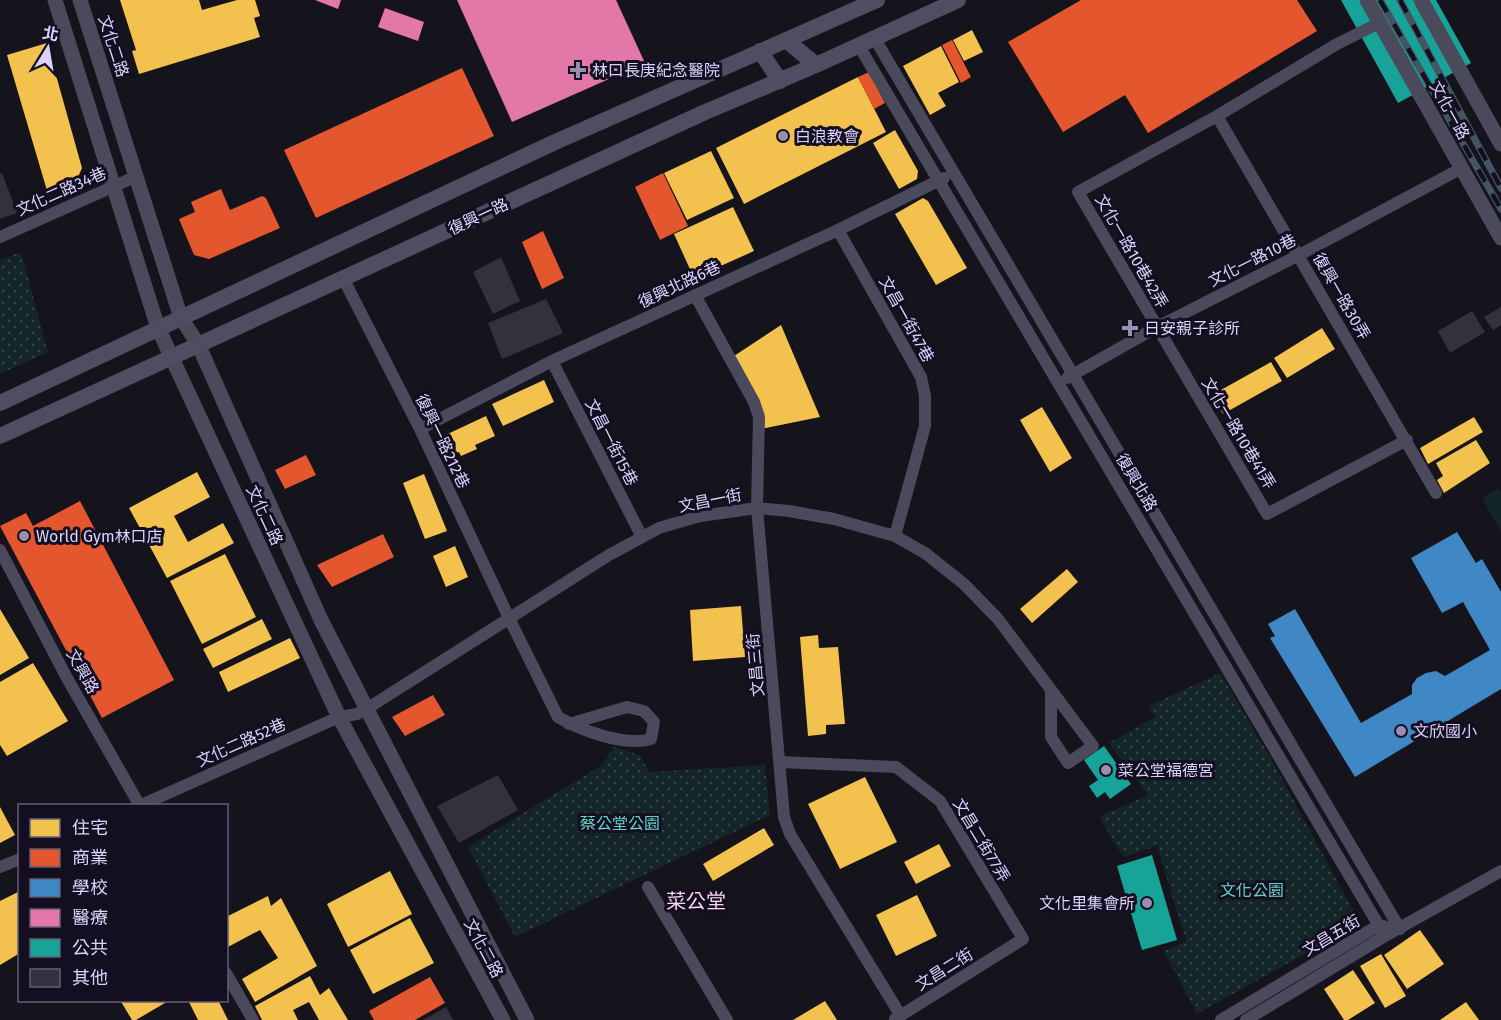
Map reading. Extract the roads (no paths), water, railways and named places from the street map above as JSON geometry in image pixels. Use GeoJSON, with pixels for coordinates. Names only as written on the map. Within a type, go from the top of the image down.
{"type":"FeatureCollection","features":[{"type":"Feature","properties":{"kind":"main road"},"geometry":{"type":"LineString","coordinates":[[0,403],[553,143],[877,0]]}},
{"type":"Feature","properties":{"kind":"main road","name":"復興一路"},"geometry":{"type":"LineString","coordinates":[[0,436],[693,118],[958,0]]}},
{"type":"Feature","properties":{"kind":"main road"},"geometry":{"type":"LineString","coordinates":[[786,40],[816,65]]}},
{"type":"Feature","properties":{"kind":"main road"},"geometry":{"type":"LineString","coordinates":[[760,51],[780,81]]}},
{"type":"Feature","properties":{"kind":"street","name":"文化二路"},"geometry":{"type":"LineString","coordinates":[[56,0],[158,328],[339,717],[503,1020]]}},
{"type":"Feature","properties":{"kind":"street","name":"文化二路"},"geometry":{"type":"LineString","coordinates":[[80,0],[181,318],[198,344],[363,711],[527,1020]]}},
{"type":"Feature","properties":{"kind":"street","name":"文化一路"},"geometry":{"type":"LineString","coordinates":[[1368,0],[1501,238]]}},
{"type":"Feature","properties":{"kind":"street","name":"文化一路"},"geometry":{"type":"LineString","coordinates":[[1421,0],[1501,144]]}},
{"type":"Feature","properties":{"kind":"street"},"geometry":{"type":"LineString","coordinates":[[1217,116],[1337,44],[1381,22]]}},
{"type":"Feature","properties":{"kind":"street","name":"復興北路"},"geometry":{"type":"LineString","coordinates":[[867,42],[954,173],[1400,929]]}},
{"type":"Feature","properties":{"kind":"street","name":"復興北路"},"geometry":{"type":"LineString","coordinates":[[867,42],[939,181],[1382,931]]}},
{"type":"Feature","properties":{"kind":"street","name":"文化一路10巷42弄"},"geometry":{"type":"LineString","coordinates":[[1157,327],[1078,192],[1217,116]]}},
{"type":"Feature","properties":{"kind":"street","name":"復興一路30弄"},"geometry":{"type":"LineString","coordinates":[[1217,116],[1436,493]]}},
{"type":"Feature","properties":{"kind":"street","name":"文化一路10巷"},"geometry":{"type":"LineString","coordinates":[[1059,384],[1072,374],[1157,327],[1462,168]]}},
{"type":"Feature","properties":{"kind":"street","name":"復興北路6巷"},"geometry":{"type":"LineString","coordinates":[[420,429],[552,361],[838,230],[954,173]]}},
{"type":"Feature","properties":{"kind":"street","name":"文化二路34巷"},"geometry":{"type":"LineString","coordinates":[[0,237],[137,176]]}},
{"type":"Feature","properties":{"kind":"street","name":"文昌一街47巷"},"geometry":{"type":"LineString","coordinates":[[838,230],[921,376],[925,396],[925,426],[895,536]]}},
{"type":"Feature","properties":{"kind":"street","name":"復興一路212巷"},"geometry":{"type":"LineString","coordinates":[[343,278],[420,429],[558,717],[569,724]]}},
{"type":"Feature","properties":{"kind":"street","name":"文昌三街"},"geometry":{"type":"LineString","coordinates":[[695,295],[754,402],[759,417],[757,508],[784,817],[790,834],[897,1018]]}},
{"type":"Feature","properties":{"kind":"street"},"geometry":{"type":"LineString","coordinates":[[1018,314],[1032,306]]}},
{"type":"Feature","properties":{"kind":"street","name":"文化一路10巷41弄"},"geometry":{"type":"LineString","coordinates":[[1157,327],[1267,513],[1407,440]]}},
{"type":"Feature","properties":{"kind":"street","name":"文昌一街15巷"},"geometry":{"type":"LineString","coordinates":[[552,361],[642,537]]}},
{"type":"Feature","properties":{"kind":"street","name":"文昌一街"},"geometry":{"type":"LineString","coordinates":[[363,711],[510,620],[609,555],[658,528],[700,516],[757,508],[834,519],[895,536],[924,553],[964,584],[998,619],[1093,746],[1068,763],[1051,737],[1051,692]]}},
{"type":"Feature","properties":{"kind":"street","name":"文興路"},"geometry":{"type":"LineString","coordinates":[[0,550],[67,678],[138,804]]}},
{"type":"Feature","properties":{"kind":"street"},"geometry":{"type":"LineString","coordinates":[[1166,565],[1180,557]]}},
{"type":"Feature","properties":{"kind":"street"},"geometry":{"type":"LineString","coordinates":[[627,707],[644,711],[654,723],[651,739],[639,743],[606,736],[569,724],[627,707]]}},
{"type":"Feature","properties":{"kind":"street","name":"文化二路52巷"},"geometry":{"type":"LineString","coordinates":[[143,804],[339,717],[363,711]]}},
{"type":"Feature","properties":{"kind":"street"},"geometry":{"type":"LineString","coordinates":[[1268,737],[1281,728]]}},
{"type":"Feature","properties":{"kind":"street","name":"文昌二街77弄"},"geometry":{"type":"LineString","coordinates":[[780,762],[896,767],[940,801],[1023,939],[1012,946]]}},
{"type":"Feature","properties":{"kind":"street"},"geometry":{"type":"LineString","coordinates":[[0,867],[18,860]]}},
{"type":"Feature","properties":{"kind":"street"},"geometry":{"type":"LineString","coordinates":[[1400,929],[1499,876]]}},
{"type":"Feature","properties":{"kind":"street"},"geometry":{"type":"LineString","coordinates":[[648,888],[727,1020]]}},
{"type":"Feature","properties":{"kind":"street","name":"文昌五街"},"geometry":{"type":"LineString","coordinates":[[1221,1020],[1382,931],[1400,929]]}},
{"type":"Feature","properties":{"kind":"street","name":"文昌五街"},"geometry":{"type":"LineString","coordinates":[[1246,1020],[1382,931]]}},
{"type":"Feature","properties":{"kind":"street","name":"文昌二街"},"geometry":{"type":"LineString","coordinates":[[897,1018],[1012,946]]}},
{"type":"Feature","properties":{"kind":"street"},"geometry":{"type":"LineString","coordinates":[[228,976],[253,1020]]}},
{"type":"Feature","properties":{"kind":"railway"},"geometry":{"type":"LineString","coordinates":[[1380,0],[1501,209]]}},
{"type":"Feature","properties":{"kind":"railway"},"geometry":{"type":"LineString","coordinates":[[1400,0],[1501,188]]}},
{"type":"Feature","properties":{"kind":"place","name":"林口長庚紀念醫院"},"geometry":{"type":"Point","coordinates":[578,70]}},
{"type":"Feature","properties":{"kind":"place","name":"白浪教會"},"geometry":{"type":"Point","coordinates":[783,136]}},
{"type":"Feature","properties":{"kind":"place","name":"日安親子診所"},"geometry":{"type":"Point","coordinates":[1130,328]}},
{"type":"Feature","properties":{"kind":"place","name":"World Gym林口店"},"geometry":{"type":"Point","coordinates":[24,536]}},
{"type":"Feature","properties":{"kind":"place","name":"文欣國小"},"geometry":{"type":"Point","coordinates":[1401,731]}},
{"type":"Feature","properties":{"kind":"place","name":"菜公堂福德宮"},"geometry":{"type":"Point","coordinates":[1106,770]}},
{"type":"Feature","properties":{"kind":"place","name":"文化里集會所"},"geometry":{"type":"Point","coordinates":[1147,903]}},
{"type":"Feature","properties":{"kind":"district","name":"菜公堂"},"geometry":{"type":"Point","coordinates":[696,901]}},
{"type":"Feature","properties":{"kind":"park label","name":"蔡公堂公園"},"geometry":{"type":"Point","coordinates":[620,823]}},
{"type":"Feature","properties":{"kind":"park label","name":"文化公園"},"geometry":{"type":"Point","coordinates":[1252,890]}}]}
